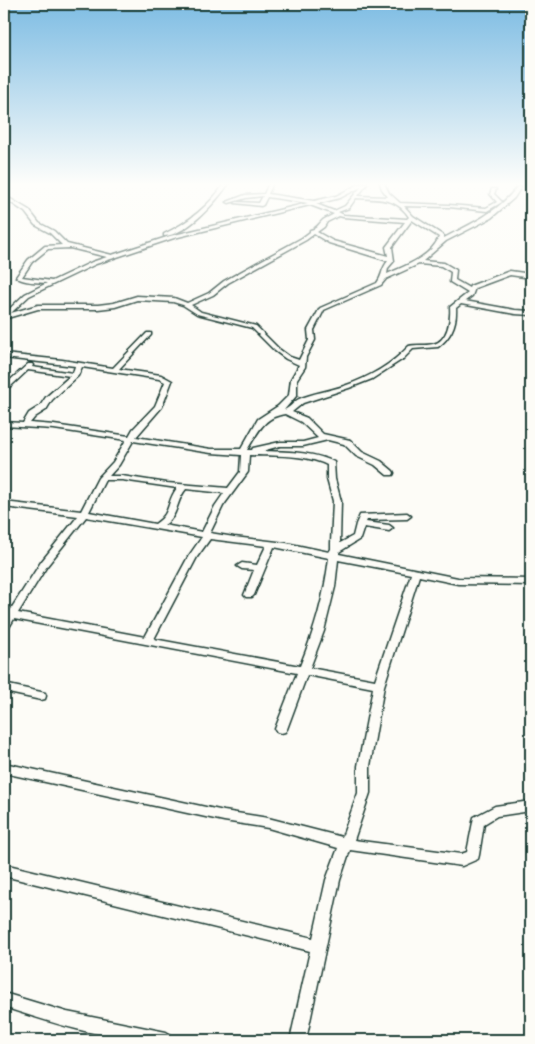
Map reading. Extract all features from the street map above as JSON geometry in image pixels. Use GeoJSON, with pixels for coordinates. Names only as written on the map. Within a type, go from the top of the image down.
{"type":"FeatureCollection","features":[{"type":"Feature","properties":{"kind":"street"},"geometry":{"type":"LineString","coordinates":[[51,232],[63,244],[81,255],[113,257]]}},
{"type":"Feature","properties":{"kind":"street"},"geometry":{"type":"LineString","coordinates":[[154,242],[171,232]]}},
{"type":"Feature","properties":{"kind":"street"},"geometry":{"type":"LineString","coordinates":[[4,318],[22,298],[85,267],[154,242],[193,232]]}},
{"type":"Feature","properties":{"kind":"street"},"geometry":{"type":"LineString","coordinates":[[187,305],[218,290],[226,282],[259,266],[304,239],[311,232]]}},
{"type":"Feature","properties":{"kind":"street"},"geometry":{"type":"LineString","coordinates":[[313,232],[331,242],[391,259]]}},
{"type":"Feature","properties":{"kind":"street"},"geometry":{"type":"LineString","coordinates":[[384,278],[385,268],[391,259],[389,246],[400,232]]}},
{"type":"Feature","properties":{"kind":"street"},"geometry":{"type":"LineString","coordinates":[[438,232],[442,237],[439,244]]}},
{"type":"Feature","properties":{"kind":"street"},"geometry":{"type":"LineString","coordinates":[[148,642],[229,491],[244,472],[241,452],[261,421],[281,408],[293,395],[294,382],[304,364],[303,358],[312,340],[310,330],[322,309],[379,284],[384,278],[418,262],[439,244],[462,232]]}},
{"type":"Feature","properties":{"kind":"street"},"geometry":{"type":"LineString","coordinates":[[53,282],[22,279],[19,277],[28,263],[47,247],[70,247]]}},
{"type":"Feature","properties":{"kind":"street"},"geometry":{"type":"LineString","coordinates":[[81,255],[85,267]]}},
{"type":"Feature","properties":{"kind":"street"},"geometry":{"type":"LineString","coordinates":[[418,262],[444,264],[454,271],[452,281],[471,292]]}},
{"type":"Feature","properties":{"kind":"street"},"geometry":{"type":"LineString","coordinates":[[287,412],[300,401],[370,378],[401,358],[411,347],[436,346],[449,332],[454,322],[453,307],[471,292],[474,286],[508,274],[531,276]]}},
{"type":"Feature","properties":{"kind":"street"},"geometry":{"type":"LineString","coordinates":[[4,318],[38,307],[98,307],[115,305],[137,298],[174,300],[187,305],[199,313],[254,327],[277,350],[288,358],[304,364]]}},
{"type":"Feature","properties":{"kind":"street"},"geometry":{"type":"LineString","coordinates":[[460,302],[531,313]]}},
{"type":"Feature","properties":{"kind":"street"},"geometry":{"type":"LineString","coordinates":[[115,370],[149,334]]}},
{"type":"Feature","properties":{"kind":"street"},"geometry":{"type":"LineString","coordinates":[[4,356],[69,363],[162,377],[169,381],[158,407],[131,438],[116,463],[102,478],[84,514],[44,564],[8,614],[4,627]]}},
{"type":"Feature","properties":{"kind":"street"},"geometry":{"type":"LineString","coordinates":[[4,386],[9,385],[36,360]]}},
{"type":"Feature","properties":{"kind":"street"},"geometry":{"type":"LineString","coordinates":[[64,374],[69,363]]}},
{"type":"Feature","properties":{"kind":"street"},"geometry":{"type":"LineString","coordinates":[[26,424],[32,415],[43,408],[49,399],[75,375],[79,365]]}},
{"type":"Feature","properties":{"kind":"street"},"geometry":{"type":"LineString","coordinates":[[27,368],[75,375]]}},
{"type":"Feature","properties":{"kind":"street"},"geometry":{"type":"LineString","coordinates":[[274,413],[287,412],[304,420],[320,436],[347,442],[358,454],[378,463],[390,473]]}},
{"type":"Feature","properties":{"kind":"street"},"geometry":{"type":"LineString","coordinates":[[4,424],[26,424],[211,450],[326,460],[331,464],[331,479],[338,501],[336,542],[330,587],[319,631],[281,729]]}},
{"type":"Feature","properties":{"kind":"street"},"geometry":{"type":"LineString","coordinates":[[241,452],[259,450],[280,444],[303,444],[330,438]]}},
{"type":"Feature","properties":{"kind":"street"},"geometry":{"type":"LineString","coordinates":[[102,478],[122,478],[167,485],[229,491]]}},
{"type":"Feature","properties":{"kind":"street"},"geometry":{"type":"LineString","coordinates":[[157,526],[168,519],[178,494],[184,486]]}},
{"type":"Feature","properties":{"kind":"street"},"geometry":{"type":"LineString","coordinates":[[4,504],[84,514],[334,554],[458,581],[531,582]]}},
{"type":"Feature","properties":{"kind":"street"},"geometry":{"type":"LineString","coordinates":[[334,554],[357,537],[361,518],[407,516]]}},
{"type":"Feature","properties":{"kind":"street"},"geometry":{"type":"LineString","coordinates":[[360,524],[389,528]]}},
{"type":"Feature","properties":{"kind":"street"},"geometry":{"type":"LineString","coordinates":[[249,595],[259,568],[271,544]]}},
{"type":"Feature","properties":{"kind":"street"},"geometry":{"type":"LineString","coordinates":[[242,566],[259,568]]}},
{"type":"Feature","properties":{"kind":"street"},"geometry":{"type":"LineString","coordinates":[[298,1040],[333,880],[344,844],[364,793],[364,766],[379,685],[416,572]]}},
{"type":"Feature","properties":{"kind":"street"},"geometry":{"type":"LineString","coordinates":[[8,614],[379,685]]}},
{"type":"Feature","properties":{"kind":"street"},"geometry":{"type":"LineString","coordinates":[[4,688],[41,696]]}},
{"type":"Feature","properties":{"kind":"street"},"geometry":{"type":"LineString","coordinates":[[4,768],[224,816],[268,823],[344,844],[432,858],[462,860],[473,855],[478,821],[496,811],[531,806]]}},
{"type":"Feature","properties":{"kind":"street"},"geometry":{"type":"LineString","coordinates":[[4,870],[318,946]]}},
{"type":"Feature","properties":{"kind":"street"},"geometry":{"type":"LineString","coordinates":[[4,1000],[67,1020],[166,1040]]}}]}
